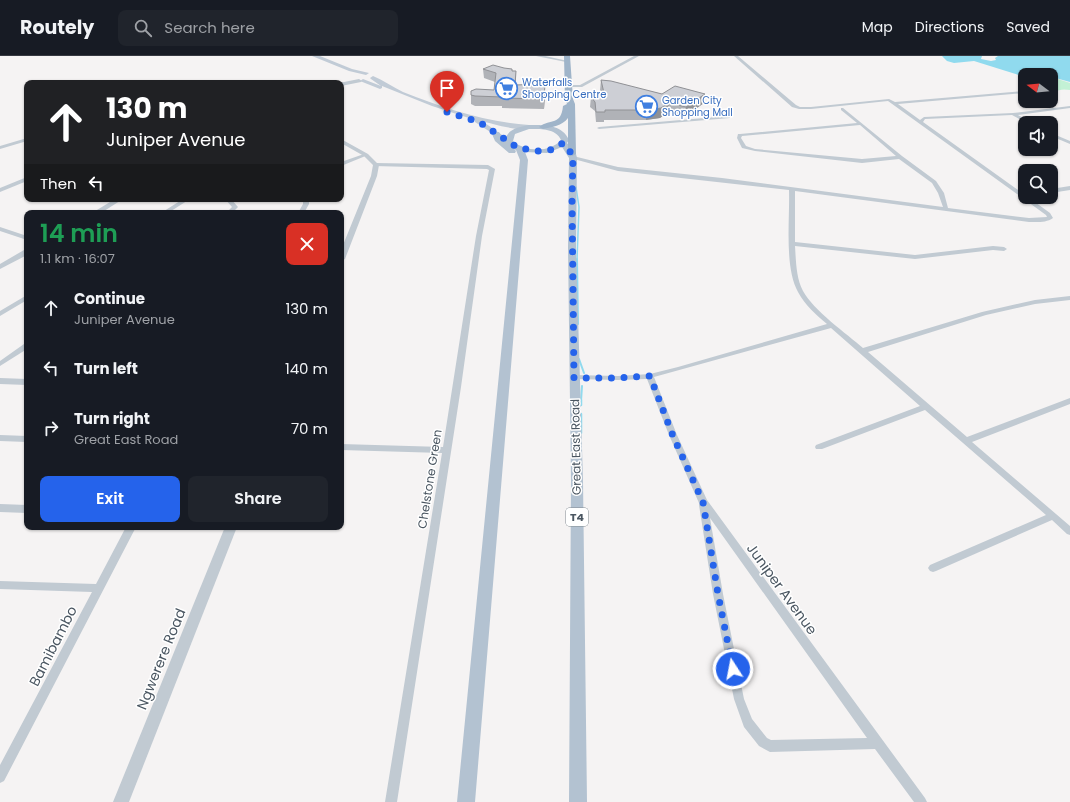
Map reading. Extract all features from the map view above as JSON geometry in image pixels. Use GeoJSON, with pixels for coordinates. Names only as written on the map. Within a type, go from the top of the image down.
{"type":"FeatureCollection","features":[{"type":"Feature","properties":{"kind":"highway","name":"Great East Road"},"geometry":{"type":"LineString","coordinates":[[567,59],[573,137],[572,156]]}},
{"type":"Feature","properties":{"kind":"highway","name":"Great East Road"},"geometry":{"type":"LineString","coordinates":[[543,127],[559,122],[565,117],[569,88]]}},
{"type":"Feature","properties":{"kind":"highway"},"geometry":{"type":"LineString","coordinates":[[561,133],[571,116]]}},
{"type":"Feature","properties":{"kind":"main road"},"geometry":{"type":"LineString","coordinates":[[317,57],[354,77],[354,79],[426,106],[474,120],[518,148],[523,156],[524,166],[504,394],[466,802]]}},
{"type":"Feature","properties":{"kind":"main road"},"geometry":{"type":"LineString","coordinates":[[317,57],[351,70],[372,74],[374,76],[373,78],[385,86],[417,99],[475,118],[510,126],[543,127],[554,129],[564,136],[563,143],[572,156]]}},
{"type":"Feature","properties":{"kind":"main road"},"geometry":{"type":"LineString","coordinates":[[354,77],[366,73]]}},
{"type":"Feature","properties":{"kind":"main road"},"geometry":{"type":"LineString","coordinates":[[361,81],[373,78]]}},
{"type":"Feature","properties":{"kind":"main road"},"geometry":{"type":"LineString","coordinates":[[509,142],[508,138],[510,134],[529,127]]}},
{"type":"Feature","properties":{"kind":"main road"},"geometry":{"type":"LineString","coordinates":[[496,134],[498,139],[515,154],[524,166]]}},
{"type":"Feature","properties":{"kind":"main road"},"geometry":{"type":"LineString","coordinates":[[518,148],[539,151],[550,150],[563,143]]}},
{"type":"Feature","properties":{"kind":"main road","name":"Great East Road"},"geometry":{"type":"LineString","coordinates":[[572,156],[574,378],[577,480],[578,802]]}},
{"type":"Feature","properties":{"kind":"street"},"geometry":{"type":"LineString","coordinates":[[538,56],[567,59]]}},
{"type":"Feature","properties":{"kind":"street"},"geometry":{"type":"LineString","coordinates":[[569,88],[581,85],[637,56]]}},
{"type":"Feature","properties":{"kind":"street"},"geometry":{"type":"LineString","coordinates":[[736,56],[794,106],[811,108],[889,100],[921,121],[1018,191]]}},
{"type":"Feature","properties":{"kind":"street"},"geometry":{"type":"LineString","coordinates":[[342,80],[346,77],[347,73]]}},
{"type":"Feature","properties":{"kind":"street"},"geometry":{"type":"LineString","coordinates":[[344,81],[354,77]]}},
{"type":"Feature","properties":{"kind":"street"},"geometry":{"type":"LineString","coordinates":[[344,84],[361,81]]}},
{"type":"Feature","properties":{"kind":"street"},"geometry":{"type":"LineString","coordinates":[[569,88],[581,85]]}},
{"type":"Feature","properties":{"kind":"street"},"geometry":{"type":"LineString","coordinates":[[894,103],[1018,93]]}},
{"type":"Feature","properties":{"kind":"street"},"geometry":{"type":"LineString","coordinates":[[921,121],[924,118],[1013,114],[1070,107]]}},
{"type":"Feature","properties":{"kind":"street"},"geometry":{"type":"LineString","coordinates":[[843,109],[900,157],[934,182],[941,193],[946,208]]}},
{"type":"Feature","properties":{"kind":"street"},"geometry":{"type":"LineString","coordinates":[[1013,114],[1018,117]]}},
{"type":"Feature","properties":{"kind":"street"},"geometry":{"type":"LineString","coordinates":[[599,128],[728,117]]}},
{"type":"Feature","properties":{"kind":"street"},"geometry":{"type":"LineString","coordinates":[[860,124],[740,135],[739,138],[744,147],[755,150],[862,162],[900,157]]}},
{"type":"Feature","properties":{"kind":"street"},"geometry":{"type":"LineString","coordinates":[[1058,137],[1070,143]]}},
{"type":"Feature","properties":{"kind":"street"},"geometry":{"type":"LineString","coordinates":[[0,148],[24,141]]}},
{"type":"Feature","properties":{"kind":"street"},"geometry":{"type":"LineString","coordinates":[[344,144],[366,155],[376,165],[374,176],[344,251]]}},
{"type":"Feature","properties":{"kind":"street"},"geometry":{"type":"LineString","coordinates":[[344,163],[366,155]]}},
{"type":"Feature","properties":{"kind":"street"},"geometry":{"type":"LineString","coordinates":[[572,156],[626,170],[722,180],[1029,220],[1045,220],[1050,218],[1048,214],[1035,204]]}},
{"type":"Feature","properties":{"kind":"street","name":"Chelstone Green"},"geometry":{"type":"LineString","coordinates":[[376,165],[484,167],[490,168],[492,171],[478,236],[447,450],[391,802]]}},
{"type":"Feature","properties":{"kind":"street"},"geometry":{"type":"LineString","coordinates":[[0,190],[24,180]]}},
{"type":"Feature","properties":{"kind":"street"},"geometry":{"type":"LineString","coordinates":[[1058,190],[1070,188]]}},
{"type":"Feature","properties":{"kind":"street"},"geometry":{"type":"LineString","coordinates":[[792,190],[794,274],[799,290],[813,308],[1070,531]]}},
{"type":"Feature","properties":{"kind":"street"},"geometry":{"type":"LineString","coordinates":[[101,210],[115,202]]}},
{"type":"Feature","properties":{"kind":"street"},"geometry":{"type":"LineString","coordinates":[[169,210],[181,202]]}},
{"type":"Feature","properties":{"kind":"street"},"geometry":{"type":"LineString","coordinates":[[231,202],[235,207],[232,210]]}},
{"type":"Feature","properties":{"kind":"street"},"geometry":{"type":"LineString","coordinates":[[0,229],[24,237]]}},
{"type":"Feature","properties":{"kind":"street"},"geometry":{"type":"LineString","coordinates":[[793,244],[914,257],[993,248],[1004,249]]}},
{"type":"Feature","properties":{"kind":"street"},"geometry":{"type":"LineString","coordinates":[[0,267],[24,254]]}},
{"type":"Feature","properties":{"kind":"street"},"geometry":{"type":"LineString","coordinates":[[863,351],[984,313],[1030,303],[1070,298]]}},
{"type":"Feature","properties":{"kind":"street"},"geometry":{"type":"LineString","coordinates":[[0,314],[24,299]]}},
{"type":"Feature","properties":{"kind":"street"},"geometry":{"type":"LineString","coordinates":[[574,378],[650,376],[832,325]]}},
{"type":"Feature","properties":{"kind":"street"},"geometry":{"type":"LineString","coordinates":[[0,364],[24,348]]}},
{"type":"Feature","properties":{"kind":"street","name":"Juniper Avenue"},"geometry":{"type":"LineString","coordinates":[[650,376],[673,436],[703,502],[921,802]]}},
{"type":"Feature","properties":{"kind":"street"},"geometry":{"type":"LineString","coordinates":[[0,381],[24,382]]}},
{"type":"Feature","properties":{"kind":"street"},"geometry":{"type":"LineString","coordinates":[[966,441],[1070,401]]}},
{"type":"Feature","properties":{"kind":"street"},"geometry":{"type":"LineString","coordinates":[[819,447],[927,406]]}},
{"type":"Feature","properties":{"kind":"street"},"geometry":{"type":"LineString","coordinates":[[0,438],[24,439]]}},
{"type":"Feature","properties":{"kind":"street"},"geometry":{"type":"LineString","coordinates":[[344,447],[447,450]]}},
{"type":"Feature","properties":{"kind":"street"},"geometry":{"type":"LineString","coordinates":[[703,502],[718,594],[738,692],[748,723],[763,742],[770,746],[878,743]]}},
{"type":"Feature","properties":{"kind":"street"},"geometry":{"type":"LineString","coordinates":[[0,508],[24,509]]}},
{"type":"Feature","properties":{"kind":"street"},"geometry":{"type":"LineString","coordinates":[[933,568],[1053,516]]}},
{"type":"Feature","properties":{"kind":"street","name":"Bamibambo"},"geometry":{"type":"LineString","coordinates":[[0,777],[129,530]]}},
{"type":"Feature","properties":{"kind":"street","name":"Ngwerere Road"},"geometry":{"type":"LineString","coordinates":[[121,802],[230,530]]}},
{"type":"Feature","properties":{"kind":"street"},"geometry":{"type":"LineString","coordinates":[[0,585],[99,588]]}},
{"type":"Feature","properties":{"kind":"green space"},"geometry":{"type":"Polygon","coordinates":[[[1058,79],[1070,83],[1070,90],[1058,91],[1058,79]]]}},
{"type":"Feature","properties":{"kind":"water"},"geometry":{"type":"Polygon","coordinates":[[[942,56],[982,56],[981,59],[991,61],[996,60],[995,58],[998,56],[1070,56],[1070,82],[1058,79],[1058,68],[1018,68],[1018,75],[974,61],[954,63],[947,61],[942,56]]]}},
{"type":"Feature","properties":{"kind":"building"},"geometry":{"type":"Polygon","coordinates":[[[493,65],[516,71],[515,85],[545,84],[544,99],[502,98],[471,95],[471,91],[476,89],[494,90],[496,73],[483,69],[493,65]]]}},
{"type":"Feature","properties":{"kind":"building"},"geometry":{"type":"Polygon","coordinates":[[[601,80],[611,81],[662,94],[675,86],[705,94],[686,107],[669,103],[661,108],[647,110],[605,110],[605,112],[596,112],[595,102],[591,97],[604,93],[601,80]]]}},
{"type":"Feature","properties":{"kind":"waterway"},"geometry":{"type":"LineString","coordinates":[[576,187],[579,207],[577,260]]}},
{"type":"Feature","properties":{"kind":"waterway"},"geometry":{"type":"LineString","coordinates":[[577,260],[578,324]]}},
{"type":"Feature","properties":{"kind":"waterway"},"geometry":{"type":"LineString","coordinates":[[579,359],[584,373]]}},
{"type":"Feature","properties":{"kind":"waterway"},"geometry":{"type":"LineString","coordinates":[[581,401],[582,386]]}},
{"type":"Feature","properties":{"kind":"waterway"},"geometry":{"type":"LineString","coordinates":[[581,414],[581,433]]}},
{"type":"Feature","properties":{"kind":"place","name":"Waterfalls Shopping Centre"},"geometry":{"type":"Point","coordinates":[506,88]}},
{"type":"Feature","properties":{"kind":"place","name":"Garden City Shopping Mall"},"geometry":{"type":"Point","coordinates":[647,106]}},
{"type":"Feature","properties":{"kind":"route"},"geometry":{"type":"LineString","coordinates":[[447,112],[479,122],[514,147],[539,151],[550,150],[563,143],[572,154],[574,378],[650,376],[673,436],[703,502],[718,594],[733,669]]}}]}
